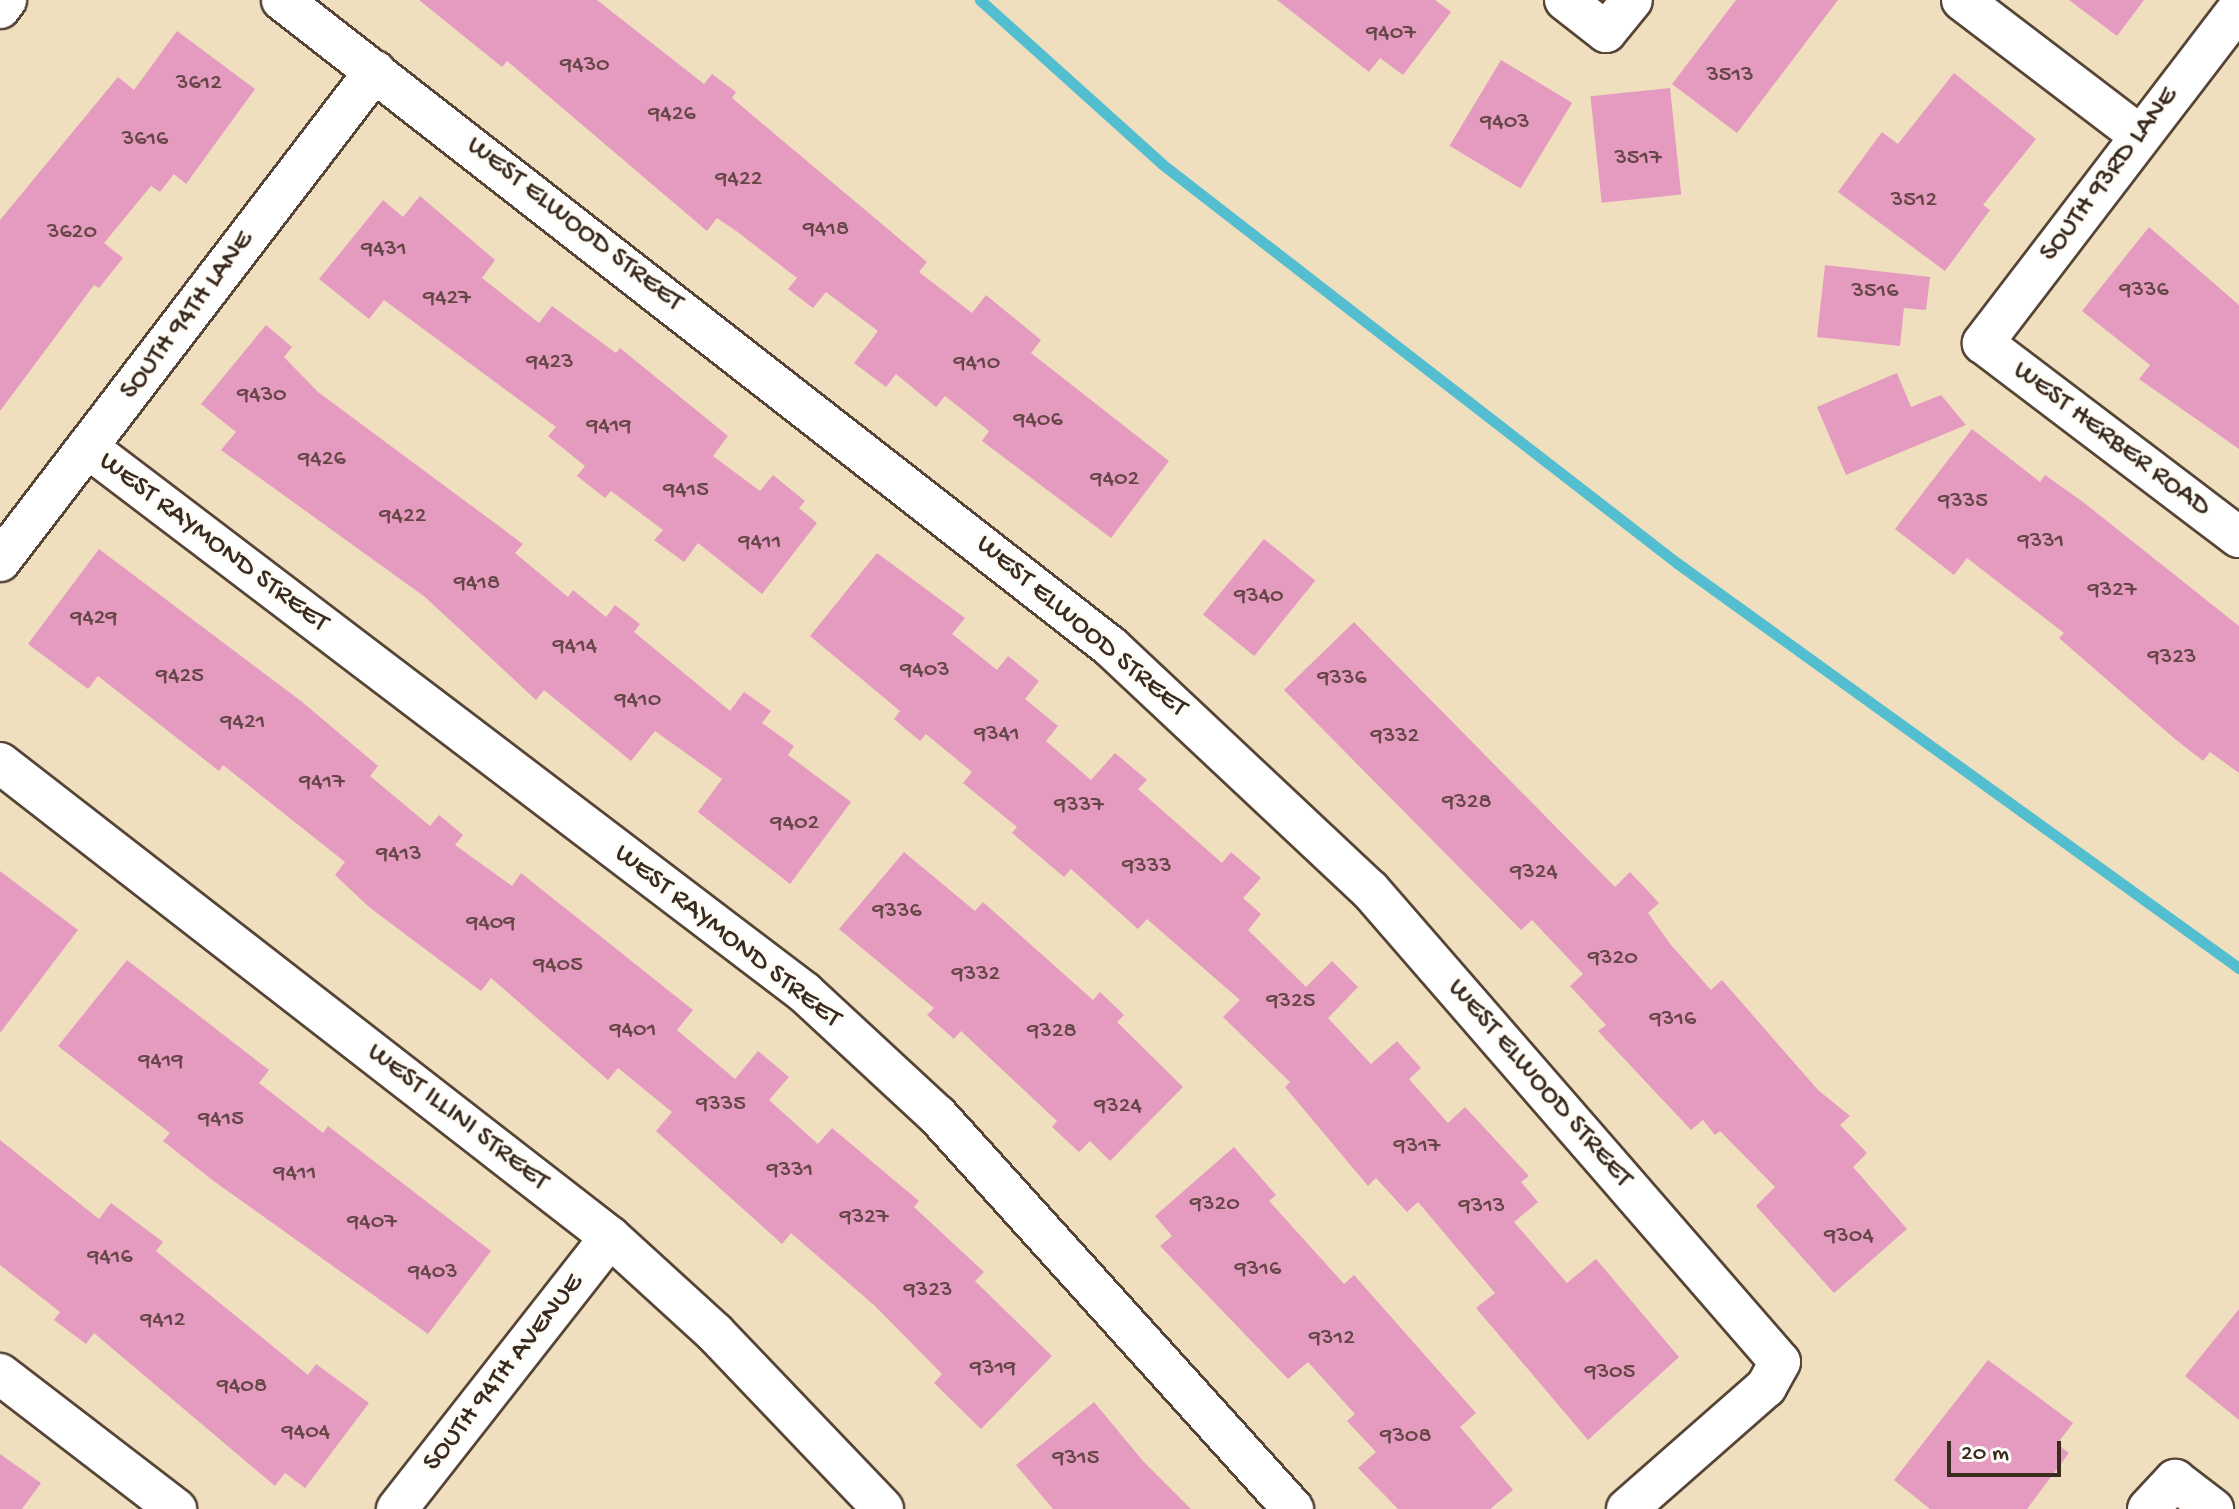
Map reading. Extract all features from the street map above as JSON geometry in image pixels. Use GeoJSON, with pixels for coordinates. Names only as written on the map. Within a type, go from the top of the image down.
{"type":"FeatureCollection","features":[{"type":"Feature","properties":{"kind":"street"},"geometry":{"type":"LineString","coordinates":[[0,8],[6,0]]}},
{"type":"Feature","properties":{"kind":"street","name":"WEST ELWOOD STREET"},"geometry":{"type":"LineString","coordinates":[[282,0],[1111,647],[1243,767],[1370,890],[1780,1362],[1766,1387],[1627,1509]]}},
{"type":"Feature","properties":{"kind":"street"},"geometry":{"type":"LineString","coordinates":[[1565,0],[1606,32],[1632,0]]}},
{"type":"Feature","properties":{"kind":"street"},"geometry":{"type":"LineString","coordinates":[[1962,0],[2139,135]]}},
{"type":"Feature","properties":{"kind":"street","name":"SOUTH 93RD LANE"},"geometry":{"type":"LineString","coordinates":[[1983,343],[2239,8]]}},
{"type":"Feature","properties":{"kind":"street","name":"SOUTH 94TH LANE"},"geometry":{"type":"LineString","coordinates":[[0,561],[375,71]]}},
{"type":"Feature","properties":{"kind":"street","name":"WEST HERBER ROAD"},"geometry":{"type":"LineString","coordinates":[[1983,343],[2239,537]]}},
{"type":"Feature","properties":{"kind":"street","name":"WEST RAYMOND STREET"},"geometry":{"type":"LineString","coordinates":[[87,447],[804,992],[937,1115],[1293,1509]]}},
{"type":"Feature","properties":{"kind":"street","name":"WEST ILLINI STREET"},"geometry":{"type":"LineString","coordinates":[[0,763],[610,1237],[715,1333],[883,1509]]}},
{"type":"Feature","properties":{"kind":"street","name":"SOUTH 94TH AVENUE"},"geometry":{"type":"LineString","coordinates":[[397,1509],[610,1237]]}},
{"type":"Feature","properties":{"kind":"street"},"geometry":{"type":"LineString","coordinates":[[0,1374],[176,1509]]}},
{"type":"Feature","properties":{"kind":"street"},"geometry":{"type":"LineString","coordinates":[[2148,1509],[2175,1480],[2213,1509]]}},
{"type":"Feature","properties":{"kind":"building"},"geometry":{"type":"Polygon","coordinates":[[[419,0],[597,0],[704,84],[712,74],[736,92],[732,98],[927,262],[919,272],[972,313],[986,295],[1041,340],[1031,353],[1169,461],[1111,538],[982,441],[989,431],[945,396],[936,407],[896,374],[886,387],[854,363],[878,331],[826,292],[813,308],[788,289],[797,278],[717,218],[707,231],[507,61],[502,67],[419,0]]]}},
{"type":"Feature","properties":{"kind":"building"},"geometry":{"type":"Polygon","coordinates":[[[1277,0],[1435,0],[1451,12],[1403,75],[1380,58],[1369,72],[1277,0]]]}},
{"type":"Feature","properties":{"kind":"building"},"geometry":{"type":"Polygon","coordinates":[[[1736,0],[1838,0],[1737,133],[1672,84],[1736,0]]]}},
{"type":"Feature","properties":{"kind":"building"},"geometry":{"type":"Polygon","coordinates":[[[2069,0],[2144,0],[2117,36],[2069,0]]]}},
{"type":"Feature","properties":{"kind":"building"},"geometry":{"type":"Polygon","coordinates":[[[177,31],[255,89],[186,184],[174,174],[160,192],[151,186],[104,243],[123,258],[99,288],[94,285],[0,411],[0,220],[118,77],[134,90],[177,31]]]}},
{"type":"Feature","properties":{"kind":"building"},"geometry":{"type":"Polygon","coordinates":[[[1501,60],[1572,103],[1521,188],[1449,146],[1501,60]]]}},
{"type":"Feature","properties":{"kind":"building"},"geometry":{"type":"Polygon","coordinates":[[[1954,73],[2036,139],[1983,205],[1990,210],[1945,271],[1838,192],[1882,132],[1898,144],[1954,73]]]}},
{"type":"Feature","properties":{"kind":"building"},"geometry":{"type":"Polygon","coordinates":[[[1670,88],[1681,194],[1602,203],[1590,96],[1670,88]]]}},
{"type":"Feature","properties":{"kind":"building"},"geometry":{"type":"Polygon","coordinates":[[[420,196],[495,260],[482,278],[539,323],[552,306],[616,353],[620,348],[728,436],[713,456],[760,491],[773,475],[805,501],[799,508],[817,523],[762,594],[698,543],[684,562],[654,540],[663,530],[611,491],[605,498],[577,476],[585,466],[548,436],[556,427],[384,300],[369,319],[319,279],[383,200],[403,217],[420,196]]]}},
{"type":"Feature","properties":{"kind":"building"},"geometry":{"type":"Polygon","coordinates":[[[2149,227],[2239,305],[2239,449],[2139,379],[2150,365],[2082,311],[2149,227]]]}},
{"type":"Feature","properties":{"kind":"building"},"geometry":{"type":"Polygon","coordinates":[[[1825,265],[1930,277],[1926,310],[1904,308],[1900,346],[1817,337],[1825,265]]]}},
{"type":"Feature","properties":{"kind":"building"},"geometry":{"type":"Polygon","coordinates":[[[266,325],[292,347],[284,357],[318,392],[523,544],[515,553],[568,597],[573,590],[606,617],[615,605],[640,624],[634,632],[730,711],[744,692],[771,711],[762,723],[794,746],[788,755],[851,802],[790,884],[698,812],[722,779],[655,731],[631,761],[544,690],[536,700],[425,597],[221,450],[236,432],[201,404],[266,325]]]}},
{"type":"Feature","properties":{"kind":"building"},"geometry":{"type":"Polygon","coordinates":[[[1897,373],[1911,407],[1941,395],[1966,425],[1846,475],[1817,407],[1897,373]]]}},
{"type":"Feature","properties":{"kind":"building"},"geometry":{"type":"Polygon","coordinates":[[[1972,429],[2040,482],[2045,475],[2083,502],[2239,626],[2239,773],[2210,752],[2203,761],[2175,739],[2059,638],[2064,633],[1967,558],[1954,575],[1895,529],[1972,429]]]}},
{"type":"Feature","properties":{"kind":"building"},"geometry":{"type":"Polygon","coordinates":[[[1264,539],[1315,581],[1254,656],[1203,614],[1264,539]]]}},
{"type":"Feature","properties":{"kind":"building"},"geometry":{"type":"Polygon","coordinates":[[[99,549],[301,701],[378,766],[370,776],[430,826],[439,815],[463,835],[455,845],[512,886],[521,873],[693,1010],[677,1030],[735,1079],[758,1051],[789,1077],[769,1100],[818,1144],[832,1128],[919,1201],[914,1207],[984,1272],[975,1281],[1052,1356],[981,1429],[934,1383],[942,1374],[875,1306],[791,1233],[782,1244],[656,1131],[672,1112],[618,1068],[608,1080],[491,978],[481,991],[369,907],[335,875],[345,862],[223,765],[219,771],[98,676],[88,689],[28,644],[99,549]]]}},
{"type":"Feature","properties":{"kind":"building"},"geometry":{"type":"Polygon","coordinates":[[[877,553],[965,618],[952,634],[997,670],[1008,656],[1039,681],[1025,699],[1058,726],[1046,741],[1091,780],[1115,753],[1147,780],[1138,789],[1222,863],[1231,852],[1261,878],[1243,898],[1261,914],[1248,930],[1306,987],[1332,961],[1358,987],[1328,1018],[1371,1064],[1397,1041],[1421,1068],[1409,1079],[1448,1123],[1465,1107],[1529,1176],[1521,1182],[1538,1202],[1514,1222],[1567,1283],[1596,1259],[1679,1357],[1588,1440],[1476,1308],[1495,1293],[1418,1202],[1407,1212],[1376,1178],[1368,1186],[1285,1087],[1290,1082],[1223,1017],[1240,1000],[1147,919],[1138,929],[1071,869],[1064,877],[1012,833],[1017,827],[963,783],[972,772],[926,734],[920,741],[894,719],[900,711],[810,636],[877,553]]]}},
{"type":"Feature","properties":{"kind":"building"},"geometry":{"type":"Polygon","coordinates":[[[1354,622],[1615,887],[1630,872],[1659,903],[1648,913],[1671,945],[1711,990],[1722,980],[1818,1090],[1850,1116],[1840,1125],[1867,1153],[1853,1167],[1907,1229],[1834,1293],[1756,1206],[1775,1187],[1720,1131],[1715,1135],[1703,1120],[1691,1130],[1598,1031],[1606,1025],[1570,986],[1583,974],[1532,920],[1521,930],[1284,690],[1354,622]]]}},
{"type":"Feature","properties":{"kind":"building"},"geometry":{"type":"Polygon","coordinates":[[[904,852],[975,911],[983,902],[1093,1000],[1100,992],[1124,1015],[1117,1022],[1183,1087],[1110,1161],[1090,1141],[1079,1152],[1052,1127],[1057,1121],[961,1031],[954,1039],[927,1015],[934,1008],[839,929],[904,852]]]}},
{"type":"Feature","properties":{"kind":"building"},"geometry":{"type":"Polygon","coordinates":[[[0,871],[78,930],[0,1033],[0,871]]]}},
{"type":"Feature","properties":{"kind":"building"},"geometry":{"type":"Polygon","coordinates":[[[127,960],[269,1070],[259,1083],[323,1133],[328,1126],[491,1251],[428,1334],[215,1182],[163,1141],[170,1133],[58,1046],[127,960]]]}},
{"type":"Feature","properties":{"kind":"building"},"geometry":{"type":"Polygon","coordinates":[[[0,1140],[99,1219],[111,1203],[163,1242],[156,1251],[308,1375],[316,1364],[369,1403],[305,1488],[285,1473],[275,1486],[94,1333],[86,1344],[54,1320],[60,1312],[0,1265],[0,1140]]]}},
{"type":"Feature","properties":{"kind":"building"},"geometry":{"type":"Polygon","coordinates":[[[1234,1147],[1276,1195],[1269,1201],[1344,1284],[1354,1275],[1476,1413],[1460,1427],[1513,1490],[1490,1509],[1398,1509],[1358,1468],[1376,1452],[1347,1421],[1355,1414],[1308,1362],[1288,1379],[1160,1246],[1172,1236],[1155,1216],[1234,1147]]]}},
{"type":"Feature","properties":{"kind":"building"},"geometry":{"type":"Polygon","coordinates":[[[2239,1309],[2239,1420],[2185,1376],[2239,1309]]]}},
{"type":"Feature","properties":{"kind":"building"},"geometry":{"type":"Polygon","coordinates":[[[1988,1360],[2073,1423],[2057,1444],[2069,1453],[2027,1509],[1930,1509],[1894,1480],[1988,1360]]]}},
{"type":"Feature","properties":{"kind":"building"},"geometry":{"type":"Polygon","coordinates":[[[1094,1402],[1143,1461],[1191,1509],[1053,1509],[1016,1465],[1094,1402]]]}},
{"type":"Feature","properties":{"kind":"building"},"geometry":{"type":"Polygon","coordinates":[[[0,1454],[41,1483],[22,1509],[0,1509],[0,1454]]]}},
{"type":"Feature","properties":{"kind":"waterway"},"geometry":{"type":"LineString","coordinates":[[980,0],[1162,164],[1677,563],[2239,968]]}}]}
